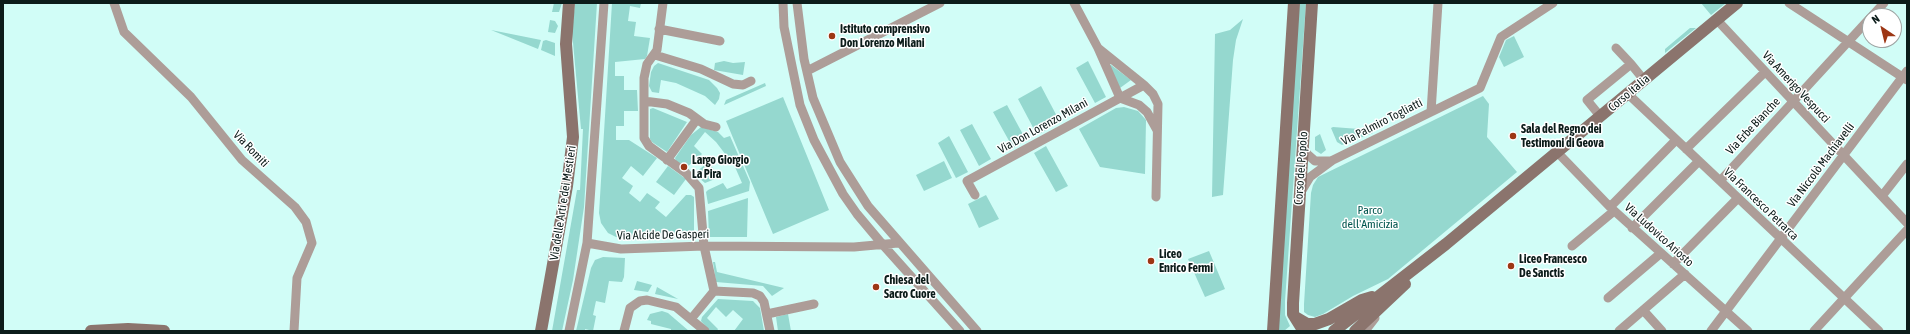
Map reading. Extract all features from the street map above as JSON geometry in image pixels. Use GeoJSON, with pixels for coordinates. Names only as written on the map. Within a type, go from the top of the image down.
{"type":"FeatureCollection","features":[{"type":"Feature","properties":{"kind":"street","name":"Via Romiti"},"geometry":{"type":"LineString","coordinates":[[114,3],[124,32],[191,97],[242,160],[295,207],[306,222],[312,243],[311,250],[297,278],[294,331]]}},
{"type":"Feature","properties":{"kind":"street","name":"Via delle Arti e dei Mestieri"},"geometry":{"type":"LineString","coordinates":[[541,331],[567,186],[572,142],[566,40],[569,3]]}},
{"type":"Feature","properties":{"kind":"street"},"geometry":{"type":"LineString","coordinates":[[569,331],[587,243],[604,3]]}},
{"type":"Feature","properties":{"kind":"street"},"geometry":{"type":"LineString","coordinates":[[663,3],[655,55],[647,64],[644,78],[644,138],[646,142],[667,160],[686,173],[699,188],[704,246],[714,291]]}},
{"type":"Feature","properties":{"kind":"street"},"geometry":{"type":"LineString","coordinates":[[783,3],[784,27],[792,72],[800,105],[814,140],[842,194],[883,246],[960,331]]}},
{"type":"Feature","properties":{"kind":"street"},"geometry":{"type":"LineString","coordinates":[[797,3],[812,98],[840,162],[868,206],[898,243],[977,331]]}},
{"type":"Feature","properties":{"kind":"street"},"geometry":{"type":"LineString","coordinates":[[807,71],[940,3]]}},
{"type":"Feature","properties":{"kind":"street"},"geometry":{"type":"LineString","coordinates":[[1074,3],[1098,48],[1120,98],[1139,105],[1153,120],[1158,131]]}},
{"type":"Feature","properties":{"kind":"street","name":"Corso del Popolo"},"geometry":{"type":"LineString","coordinates":[[1273,331],[1294,3]]}},
{"type":"Feature","properties":{"kind":"street","name":"Corso del Popolo"},"geometry":{"type":"LineString","coordinates":[[1293,314],[1299,196],[1312,3]]}},
{"type":"Feature","properties":{"kind":"street","name":"Via Palmiro Togliatti"},"geometry":{"type":"LineString","coordinates":[[1299,196],[1310,177],[1333,160],[1431,112],[1438,3]]}},
{"type":"Feature","properties":{"kind":"street"},"geometry":{"type":"LineString","coordinates":[[1431,112],[1480,88],[1501,37],[1553,3]]}},
{"type":"Feature","properties":{"kind":"street","name":"Corso Italia"},"geometry":{"type":"LineString","coordinates":[[1386,298],[1446,244],[1737,3]]}},
{"type":"Feature","properties":{"kind":"street"},"geometry":{"type":"LineString","coordinates":[[1789,3],[1848,42],[1905,76]]}},
{"type":"Feature","properties":{"kind":"street","name":"Via Amerigo Vespucci"},"geometry":{"type":"LineString","coordinates":[[1717,20],[1907,223]]}},
{"type":"Feature","properties":{"kind":"street","name":"Via Erbe Bianche"},"geometry":{"type":"LineString","coordinates":[[1720,181],[1862,27]]}},
{"type":"Feature","properties":{"kind":"street"},"geometry":{"type":"LineString","coordinates":[[659,29],[720,41]]}},
{"type":"Feature","properties":{"kind":"street"},"geometry":{"type":"LineString","coordinates":[[1098,48],[1144,85],[1153,94],[1158,104],[1156,198]]}},
{"type":"Feature","properties":{"kind":"street"},"geometry":{"type":"LineString","coordinates":[[1616,48],[1644,80]]}},
{"type":"Feature","properties":{"kind":"street"},"geometry":{"type":"LineString","coordinates":[[655,55],[701,69],[733,84],[743,85],[751,82]]}},
{"type":"Feature","properties":{"kind":"street"},"geometry":{"type":"LineString","coordinates":[[1600,116],[1587,100],[1631,64]]}},
{"type":"Feature","properties":{"kind":"street"},"geometry":{"type":"LineString","coordinates":[[1686,149],[1765,72]]}},
{"type":"Feature","properties":{"kind":"street","name":"Via Niccolò Machiavelli"},"geometry":{"type":"LineString","coordinates":[[1711,331],[1843,155],[1905,76]]}},
{"type":"Feature","properties":{"kind":"street","name":"Via Don Lorenzo Milani"},"geometry":{"type":"LineString","coordinates":[[975,195],[967,181],[1144,85]]}},
{"type":"Feature","properties":{"kind":"street","name":"Via Francesco Petrarca"},"geometry":{"type":"LineString","coordinates":[[1628,94],[1879,331]]}},
{"type":"Feature","properties":{"kind":"street"},"geometry":{"type":"LineString","coordinates":[[644,101],[667,104],[689,113],[704,124],[716,127]]}},
{"type":"Feature","properties":{"kind":"street"},"geometry":{"type":"LineString","coordinates":[[667,160],[697,119]]}},
{"type":"Feature","properties":{"kind":"street"},"geometry":{"type":"LineString","coordinates":[[1572,246],[1612,209],[1676,140]]}},
{"type":"Feature","properties":{"kind":"street"},"geometry":{"type":"LineString","coordinates":[[1303,146],[1307,154],[1315,161],[1333,160]]}},
{"type":"Feature","properties":{"kind":"street","name":"Via Ludovico Ariosto"},"geometry":{"type":"LineString","coordinates":[[1557,152],[1632,228],[1748,331]]}},
{"type":"Feature","properties":{"kind":"street"},"geometry":{"type":"LineString","coordinates":[[1632,228],[1699,161]]}},
{"type":"Feature","properties":{"kind":"street"},"geometry":{"type":"LineString","coordinates":[[1882,196],[1907,164]]}},
{"type":"Feature","properties":{"kind":"street"},"geometry":{"type":"LineString","coordinates":[[1673,264],[1738,198]]}},
{"type":"Feature","properties":{"kind":"street"},"geometry":{"type":"LineString","coordinates":[[1814,331],[1907,230]]}},
{"type":"Feature","properties":{"kind":"street","name":"Via Alcide De Gasperi"},"geometry":{"type":"LineString","coordinates":[[587,243],[621,249],[704,246],[883,246],[898,243]]}},
{"type":"Feature","properties":{"kind":"street"},"geometry":{"type":"LineString","coordinates":[[1608,298],[1661,253]]}},
{"type":"Feature","properties":{"kind":"street"},"geometry":{"type":"LineString","coordinates":[[1619,331],[1685,274]]}},
{"type":"Feature","properties":{"kind":"street"},"geometry":{"type":"LineString","coordinates":[[714,291],[753,293],[760,296],[764,302],[770,331]]}},
{"type":"Feature","properties":{"kind":"street"},"geometry":{"type":"LineString","coordinates":[[691,319],[714,291]]}},
{"type":"Feature","properties":{"kind":"street"},"geometry":{"type":"LineString","coordinates":[[1293,314],[1307,324],[1315,324],[1329,319],[1362,300],[1386,298]]}},
{"type":"Feature","properties":{"kind":"street"},"geometry":{"type":"LineString","coordinates":[[1334,331],[1386,298]]}},
{"type":"Feature","properties":{"kind":"street"},"geometry":{"type":"LineString","coordinates":[[1355,331],[1386,298]]}},
{"type":"Feature","properties":{"kind":"street"},"geometry":{"type":"LineString","coordinates":[[1364,331],[1386,298]]}},
{"type":"Feature","properties":{"kind":"street"},"geometry":{"type":"LineString","coordinates":[[624,331],[630,308],[640,301],[647,300],[676,307],[705,331]]}},
{"type":"Feature","properties":{"kind":"street"},"geometry":{"type":"LineString","coordinates":[[767,314],[814,304]]}},
{"type":"Feature","properties":{"kind":"street"},"geometry":{"type":"LineString","coordinates":[[1644,310],[1662,331]]}},
{"type":"Feature","properties":{"kind":"street"},"geometry":{"type":"LineString","coordinates":[[1293,314],[1303,331]]}},
{"type":"Feature","properties":{"kind":"street"},"geometry":{"type":"LineString","coordinates":[[91,331],[164,331]]}},
{"type":"Feature","properties":{"kind":"green space"},"geometry":{"type":"Polygon","coordinates":[[[554,3],[562,3],[559,12],[552,12],[554,3]]]}},
{"type":"Feature","properties":{"kind":"green space"},"geometry":{"type":"Polygon","coordinates":[[[575,3],[597,3],[584,207],[573,280],[562,331],[552,331],[577,190],[580,190],[583,129],[581,129],[572,32],[575,3]]]}},
{"type":"Feature","properties":{"kind":"green space"},"geometry":{"type":"Polygon","coordinates":[[[612,3],[641,3],[640,8],[630,6],[628,21],[636,22],[634,36],[650,38],[647,56],[645,59],[615,62],[615,76],[624,76],[624,90],[637,90],[638,111],[624,111],[624,126],[616,126],[616,140],[629,140],[657,158],[643,176],[631,166],[622,178],[633,186],[629,193],[640,202],[647,193],[660,202],[655,208],[666,217],[686,195],[691,195],[694,197],[694,236],[640,240],[616,237],[608,233],[601,223],[599,213],[612,3]]]}},
{"type":"Feature","properties":{"kind":"green space"},"geometry":{"type":"Polygon","coordinates":[[[1299,3],[1306,3],[1285,301],[1285,315],[1290,326],[1284,331],[1278,331],[1299,3]]]}},
{"type":"Feature","properties":{"kind":"green space"},"geometry":{"type":"Polygon","coordinates":[[[1701,3],[1726,3],[1711,15],[1701,3]]]}},
{"type":"Feature","properties":{"kind":"green space"},"geometry":{"type":"Polygon","coordinates":[[[1243,19],[1236,40],[1233,60],[1223,195],[1212,197],[1215,34],[1230,30],[1243,19]]]}},
{"type":"Feature","properties":{"kind":"green space"},"geometry":{"type":"Polygon","coordinates":[[[550,20],[555,21],[558,26],[555,33],[548,32],[550,20]]]}},
{"type":"Feature","properties":{"kind":"green space"},"geometry":{"type":"Polygon","coordinates":[[[1690,28],[1696,28],[1665,53],[1665,49],[1690,28]]]}},
{"type":"Feature","properties":{"kind":"green space"},"geometry":{"type":"Polygon","coordinates":[[[491,30],[541,40],[538,49],[491,30]]]}},
{"type":"Feature","properties":{"kind":"green space"},"geometry":{"type":"Polygon","coordinates":[[[1514,36],[1524,57],[1504,67],[1499,57],[1506,40],[1514,36]]]}},
{"type":"Feature","properties":{"kind":"green space"},"geometry":{"type":"Polygon","coordinates":[[[546,40],[555,43],[555,56],[541,50],[543,41],[546,40]]]}},
{"type":"Feature","properties":{"kind":"green space"},"geometry":{"type":"Polygon","coordinates":[[[724,61],[733,63],[745,62],[743,75],[714,70],[715,63],[724,61]]]}},
{"type":"Feature","properties":{"kind":"green space"},"geometry":{"type":"Polygon","coordinates":[[[1088,61],[1106,97],[1095,103],[1076,68],[1088,61]]]}},
{"type":"Feature","properties":{"kind":"green space"},"geometry":{"type":"Polygon","coordinates":[[[1107,62],[1131,80],[1120,88],[1107,62]]]}},
{"type":"Feature","properties":{"kind":"green space"},"geometry":{"type":"Polygon","coordinates":[[[658,63],[709,80],[720,93],[719,99],[715,105],[705,96],[676,83],[661,80],[659,93],[652,92],[649,86],[651,72],[654,66],[658,63]]]}},
{"type":"Feature","properties":{"kind":"green space"},"geometry":{"type":"Polygon","coordinates":[[[765,83],[766,86],[724,105],[726,100],[765,83]]]}},
{"type":"Feature","properties":{"kind":"green space"},"geometry":{"type":"Polygon","coordinates":[[[1041,86],[1060,122],[1037,135],[1018,99],[1041,86]]]}},
{"type":"Feature","properties":{"kind":"green space","name":"Parco dell'Amicizia"},"geometry":{"type":"Polygon","coordinates":[[[1483,96],[1489,104],[1487,137],[1517,172],[1388,279],[1353,296],[1323,314],[1315,317],[1304,312],[1311,193],[1313,185],[1318,177],[1483,96]]]}},
{"type":"Feature","properties":{"kind":"green space"},"geometry":{"type":"Polygon","coordinates":[[[783,97],[829,210],[773,234],[726,121],[783,97]]]}},
{"type":"Feature","properties":{"kind":"green space"},"geometry":{"type":"Polygon","coordinates":[[[1007,105],[1026,140],[1013,148],[993,112],[1007,105]]]}},
{"type":"Feature","properties":{"kind":"green space"},"geometry":{"type":"Polygon","coordinates":[[[1124,107],[1138,111],[1146,120],[1145,174],[1100,167],[1079,129],[1116,108],[1124,107]]]}},
{"type":"Feature","properties":{"kind":"green space"},"geometry":{"type":"Polygon","coordinates":[[[653,108],[687,122],[667,152],[650,139],[650,109],[653,108]]]}},
{"type":"Feature","properties":{"kind":"green space"},"geometry":{"type":"Polygon","coordinates":[[[972,124],[991,159],[979,166],[960,130],[972,124]]]}},
{"type":"Feature","properties":{"kind":"green space"},"geometry":{"type":"Polygon","coordinates":[[[701,127],[718,132],[724,138],[730,136],[750,182],[749,191],[708,204],[706,192],[708,190],[723,183],[727,189],[742,183],[735,167],[716,142],[705,132],[694,146],[702,154],[686,168],[676,161],[675,158],[691,135],[701,127]]]}},
{"type":"Feature","properties":{"kind":"green space"},"geometry":{"type":"Polygon","coordinates":[[[1331,128],[1372,130],[1373,133],[1342,145],[1337,142],[1331,128]]]}},
{"type":"Feature","properties":{"kind":"green space"},"geometry":{"type":"Polygon","coordinates":[[[1320,134],[1326,150],[1321,154],[1315,150],[1315,137],[1320,134]]]}},
{"type":"Feature","properties":{"kind":"green space"},"geometry":{"type":"Polygon","coordinates":[[[949,136],[968,172],[956,178],[938,143],[949,136]]]}},
{"type":"Feature","properties":{"kind":"green space"},"geometry":{"type":"Polygon","coordinates":[[[1046,146],[1068,186],[1056,192],[1034,153],[1046,146]]]}},
{"type":"Feature","properties":{"kind":"green space"},"geometry":{"type":"Polygon","coordinates":[[[944,161],[952,178],[924,191],[916,175],[944,161]]]}},
{"type":"Feature","properties":{"kind":"green space"},"geometry":{"type":"Polygon","coordinates":[[[708,162],[720,177],[705,183],[694,174],[708,162]]]}},
{"type":"Feature","properties":{"kind":"green space"},"geometry":{"type":"Polygon","coordinates":[[[668,166],[686,179],[674,195],[656,182],[668,166]]]}},
{"type":"Feature","properties":{"kind":"green space"},"geometry":{"type":"Polygon","coordinates":[[[986,195],[999,219],[979,228],[968,204],[986,195]]]}},
{"type":"Feature","properties":{"kind":"green space"},"geometry":{"type":"Polygon","coordinates":[[[748,198],[747,237],[709,237],[708,211],[748,198]]]}},
{"type":"Feature","properties":{"kind":"green space"},"geometry":{"type":"Polygon","coordinates":[[[1209,251],[1225,289],[1205,297],[1188,259],[1209,251]]]}},
{"type":"Feature","properties":{"kind":"green space"},"geometry":{"type":"Polygon","coordinates":[[[603,257],[625,258],[624,277],[622,282],[609,281],[605,303],[596,301],[593,315],[596,316],[593,331],[585,329],[585,331],[576,331],[591,268],[595,260],[603,257]]]}},
{"type":"Feature","properties":{"kind":"green space"},"geometry":{"type":"Polygon","coordinates":[[[713,262],[715,262],[717,272],[784,288],[772,296],[763,286],[716,282],[713,262]]]}},
{"type":"Feature","properties":{"kind":"green space"},"geometry":{"type":"Polygon","coordinates":[[[637,281],[652,285],[648,292],[634,290],[637,281]]]}},
{"type":"Feature","properties":{"kind":"green space"},"geometry":{"type":"Polygon","coordinates":[[[657,287],[678,299],[655,294],[657,287]]]}},
{"type":"Feature","properties":{"kind":"green space"},"geometry":{"type":"Polygon","coordinates":[[[718,299],[753,301],[760,308],[764,331],[734,331],[743,319],[733,310],[726,317],[716,307],[707,318],[718,329],[717,331],[710,331],[701,321],[702,317],[718,299]]]}},
{"type":"Feature","properties":{"kind":"green space"},"geometry":{"type":"Polygon","coordinates":[[[662,311],[668,313],[689,331],[671,331],[671,329],[651,324],[651,321],[647,320],[650,314],[662,311]]]}},
{"type":"Feature","properties":{"kind":"green space"},"geometry":{"type":"Polygon","coordinates":[[[788,314],[791,331],[778,331],[776,317],[788,314]]]}},
{"type":"Feature","properties":{"kind":"place","name":"Istituto comprensivo Don Lorenzo Milani"},"geometry":{"type":"Point","coordinates":[832,36]}},
{"type":"Feature","properties":{"kind":"place","name":"Sala del Regno dei Testimoni di Geova"},"geometry":{"type":"Point","coordinates":[1513,136]}},
{"type":"Feature","properties":{"kind":"place","name":"Largo Giorgio La Pira"},"geometry":{"type":"Point","coordinates":[684,167]}},
{"type":"Feature","properties":{"kind":"place","name":"Liceo Enrico Fermi"},"geometry":{"type":"Point","coordinates":[1151,261]}},
{"type":"Feature","properties":{"kind":"place","name":"Liceo Francesco De Sanctis"},"geometry":{"type":"Point","coordinates":[1511,266]}},
{"type":"Feature","properties":{"kind":"place","name":"Chiesa del Sacro Cuore"},"geometry":{"type":"Point","coordinates":[876,287]}}]}
